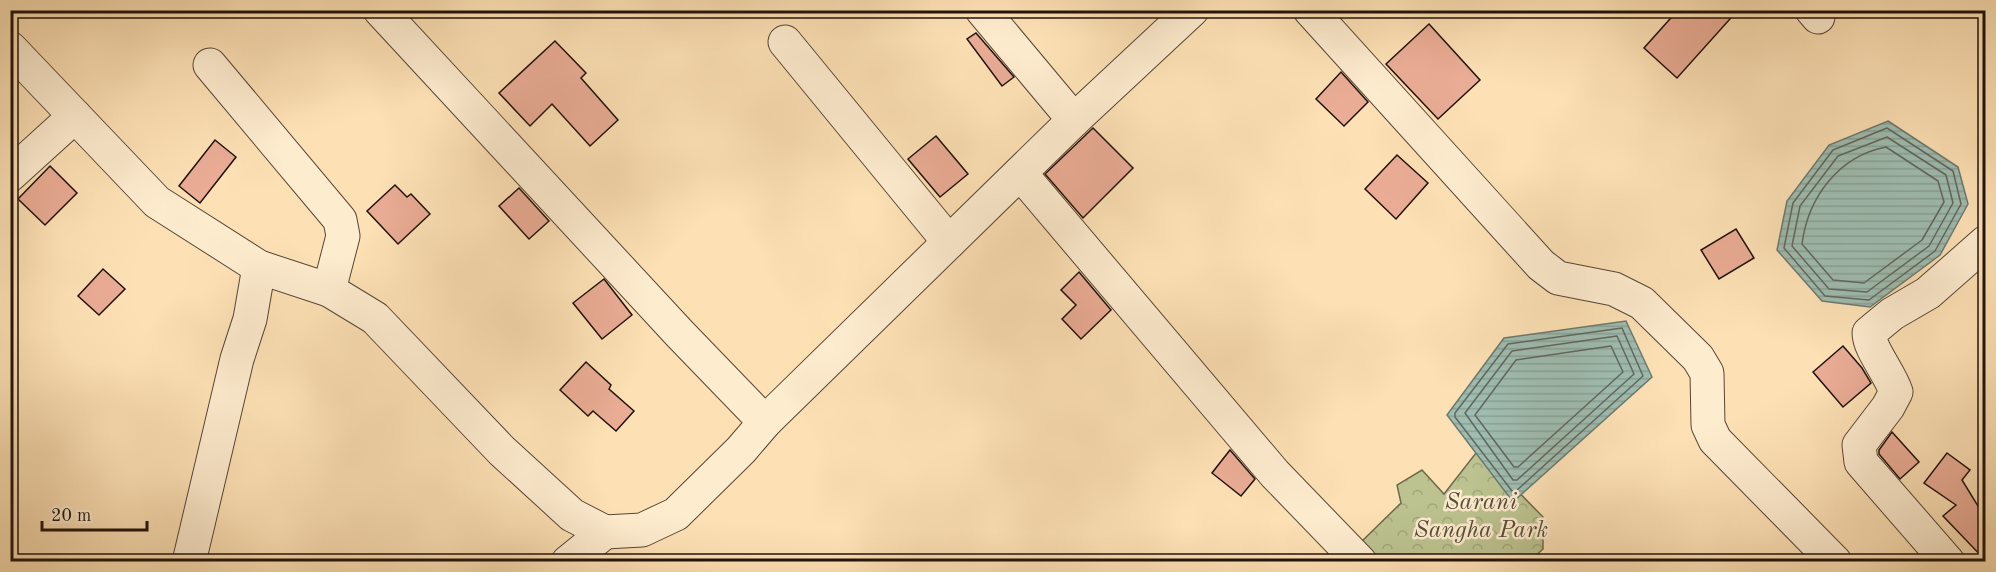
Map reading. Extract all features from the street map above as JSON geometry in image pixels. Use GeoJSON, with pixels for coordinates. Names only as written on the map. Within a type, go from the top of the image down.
{"type":"FeatureCollection","features":[{"type":"Feature","properties":{"kind":"street"},"geometry":{"type":"LineString","coordinates":[[380,10],[680,334],[765,422]]}},
{"type":"Feature","properties":{"kind":"street"},"geometry":{"type":"LineString","coordinates":[[982,10],[1074,120]]}},
{"type":"Feature","properties":{"kind":"street"},"geometry":{"type":"LineString","coordinates":[[10,48],[157,202],[259,267],[328,290],[375,318],[502,451],[572,515],[605,531],[642,530],[676,514],[741,450],[765,422],[949,242],[1074,120],[1192,10]]}},
{"type":"Feature","properties":{"kind":"street"},"geometry":{"type":"LineString","coordinates":[[1310,10],[1541,265],[1558,278],[1614,289],[1642,303],[1698,358],[1707,373],[1708,425],[1715,440],[1835,561]]}},
{"type":"Feature","properties":{"kind":"street"},"geometry":{"type":"LineString","coordinates":[[785,42],[949,242]]}},
{"type":"Feature","properties":{"kind":"street"},"geometry":{"type":"LineString","coordinates":[[210,65],[340,220],[343,236],[328,290]]}},
{"type":"Feature","properties":{"kind":"street"},"geometry":{"type":"LineString","coordinates":[[10,175],[75,116]]}},
{"type":"Feature","properties":{"kind":"street"},"geometry":{"type":"LineString","coordinates":[[1020,173],[1275,474],[1360,561]]}},
{"type":"Feature","properties":{"kind":"street"},"geometry":{"type":"LineString","coordinates":[[1947,561],[1861,462],[1859,445],[1888,407],[1896,392],[1890,375],[1869,342],[1869,333],[1892,314],[1928,293],[1986,242]]}},
{"type":"Feature","properties":{"kind":"street"},"geometry":{"type":"LineString","coordinates":[[189,561],[237,359],[250,320],[259,267]]}},
{"type":"Feature","properties":{"kind":"street"},"geometry":{"type":"LineString","coordinates":[[568,561],[605,531]]}},
{"type":"Feature","properties":{"kind":"green space","name":"Sarani Sangha Park"},"geometry":{"type":"Polygon","coordinates":[[[1476,453],[1491,464],[1543,517],[1543,549],[1530,561],[1374,561],[1358,545],[1401,503],[1397,485],[1422,470],[1444,494],[1476,453]]]}},
{"type":"Feature","properties":{"kind":"water"},"geometry":{"type":"Polygon","coordinates":[[[1888,121],[1958,167],[1968,204],[1940,255],[1870,307],[1822,301],[1777,250],[1787,201],[1829,145],[1888,121]]]}},
{"type":"Feature","properties":{"kind":"water"},"geometry":{"type":"Polygon","coordinates":[[[1626,321],[1652,377],[1513,502],[1447,415],[1504,338],[1626,321]]]}},
{"type":"Feature","properties":{"kind":"building"},"geometry":{"type":"Polygon","coordinates":[[[1678,10],[1738,10],[1677,78],[1644,48],[1678,10]]]}},
{"type":"Feature","properties":{"kind":"building"},"geometry":{"type":"Polygon","coordinates":[[[1429,24],[1480,80],[1438,119],[1386,64],[1429,24]]]}},
{"type":"Feature","properties":{"kind":"building"},"geometry":{"type":"Polygon","coordinates":[[[976,33],[1014,77],[1002,86],[967,39],[976,33]]]}},
{"type":"Feature","properties":{"kind":"building"},"geometry":{"type":"Polygon","coordinates":[[[555,41],[586,73],[581,78],[618,120],[590,146],[552,104],[530,126],[499,93],[555,41]]]}},
{"type":"Feature","properties":{"kind":"building"},"geometry":{"type":"Polygon","coordinates":[[[1341,72],[1368,102],[1344,126],[1316,99],[1341,72]]]}},
{"type":"Feature","properties":{"kind":"building"},"geometry":{"type":"Polygon","coordinates":[[[1093,128],[1133,168],[1083,218],[1045,174],[1093,128]]]}},
{"type":"Feature","properties":{"kind":"building"},"geometry":{"type":"Polygon","coordinates":[[[936,136],[968,174],[940,197],[908,159],[936,136]]]}},
{"type":"Feature","properties":{"kind":"building"},"geometry":{"type":"Polygon","coordinates":[[[215,140],[236,157],[200,203],[179,186],[215,140]]]}},
{"type":"Feature","properties":{"kind":"building"},"geometry":{"type":"Polygon","coordinates":[[[1397,155],[1428,183],[1396,219],[1365,189],[1397,155]]]}},
{"type":"Feature","properties":{"kind":"building"},"geometry":{"type":"Polygon","coordinates":[[[50,166],[77,193],[45,225],[18,199],[50,166]]]}},
{"type":"Feature","properties":{"kind":"building"},"geometry":{"type":"Polygon","coordinates":[[[395,185],[407,197],[411,194],[430,214],[398,244],[367,211],[395,185]]]}},
{"type":"Feature","properties":{"kind":"building"},"geometry":{"type":"Polygon","coordinates":[[[519,188],[549,221],[529,239],[499,206],[519,188]]]}},
{"type":"Feature","properties":{"kind":"building"},"geometry":{"type":"Polygon","coordinates":[[[1736,229],[1754,258],[1719,279],[1701,250],[1736,229]]]}},
{"type":"Feature","properties":{"kind":"building"},"geometry":{"type":"Polygon","coordinates":[[[103,269],[125,289],[99,315],[78,296],[103,269]]]}},
{"type":"Feature","properties":{"kind":"building"},"geometry":{"type":"Polygon","coordinates":[[[1079,272],[1111,310],[1081,339],[1062,319],[1076,305],[1061,290],[1079,272]]]}},
{"type":"Feature","properties":{"kind":"building"},"geometry":{"type":"Polygon","coordinates":[[[604,279],[632,315],[602,339],[573,303],[604,279]]]}},
{"type":"Feature","properties":{"kind":"building"},"geometry":{"type":"Polygon","coordinates":[[[1843,346],[1862,368],[1871,383],[1843,407],[1813,372],[1843,346]]]}},
{"type":"Feature","properties":{"kind":"building"},"geometry":{"type":"Polygon","coordinates":[[[586,362],[611,385],[609,389],[634,411],[616,431],[593,411],[588,416],[560,390],[586,362]]]}},
{"type":"Feature","properties":{"kind":"building"},"geometry":{"type":"Polygon","coordinates":[[[1892,432],[1919,462],[1900,479],[1879,454],[1879,450],[1892,432]]]}},
{"type":"Feature","properties":{"kind":"building"},"geometry":{"type":"Polygon","coordinates":[[[1230,450],[1255,479],[1241,496],[1212,473],[1230,450]]]}},
{"type":"Feature","properties":{"kind":"building"},"geometry":{"type":"Polygon","coordinates":[[[1947,453],[1970,470],[1962,480],[1986,519],[1986,561],[1943,516],[1956,505],[1924,483],[1947,453]]]}}]}
